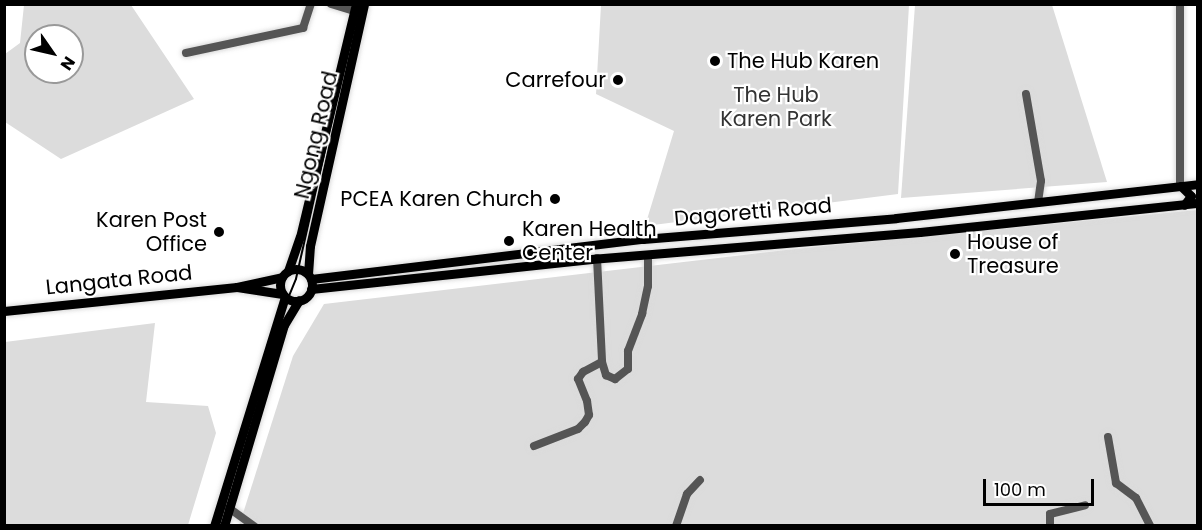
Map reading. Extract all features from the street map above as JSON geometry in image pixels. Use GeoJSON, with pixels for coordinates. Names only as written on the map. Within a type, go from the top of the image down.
{"type":"FeatureCollection","features":[{"type":"Feature","properties":{"kind":"main road","name":"Ngong Road"},"geometry":{"type":"LineString","coordinates":[[309,276],[310,246],[364,4]]}},
{"type":"Feature","properties":{"kind":"main road","name":"Ngong Road"},"geometry":{"type":"LineString","coordinates":[[285,274],[300,237],[334,85],[355,8]]}},
{"type":"Feature","properties":{"kind":"main road"},"geometry":{"type":"LineString","coordinates":[[334,85],[345,87]]}},
{"type":"Feature","properties":{"kind":"main road","name":"Dagoretti Road"},"geometry":{"type":"LineString","coordinates":[[309,276],[643,239],[1038,203],[1197,184]]}},
{"type":"Feature","properties":{"kind":"main road"},"geometry":{"type":"LineString","coordinates":[[1180,186],[1191,196],[1183,206]]}},
{"type":"Feature","properties":{"kind":"main road","name":"Dagoretti Road"},"geometry":{"type":"LineString","coordinates":[[311,289],[597,258],[1197,203]]}},
{"type":"Feature","properties":{"kind":"main road"},"geometry":{"type":"LineString","coordinates":[[224,525],[284,325],[299,300],[311,289],[309,276],[299,269],[237,287]]}},
{"type":"Feature","properties":{"kind":"main road"},"geometry":{"type":"LineString","coordinates":[[214,525],[284,295],[285,274]]}},
{"type":"Feature","properties":{"kind":"main road"},"geometry":{"type":"LineString","coordinates":[[237,287],[284,295],[299,300]]}},
{"type":"Feature","properties":{"kind":"main road","name":"Langata Road"},"geometry":{"type":"LineString","coordinates":[[4,311],[105,298],[237,287]]}},
{"type":"Feature","properties":{"kind":"street"},"geometry":{"type":"LineString","coordinates":[[186,53],[303,28],[311,4]]}},
{"type":"Feature","properties":{"kind":"street"},"geometry":{"type":"LineString","coordinates":[[331,4],[355,8]]}},
{"type":"Feature","properties":{"kind":"street"},"geometry":{"type":"LineString","coordinates":[[1180,4],[1180,186]]}},
{"type":"Feature","properties":{"kind":"street"},"geometry":{"type":"LineString","coordinates":[[1026,94],[1041,181],[1038,203]]}},
{"type":"Feature","properties":{"kind":"street"},"geometry":{"type":"LineString","coordinates":[[597,258],[602,362],[606,375],[615,379],[628,369],[628,351],[648,286],[648,255]]}},
{"type":"Feature","properties":{"kind":"street"},"geometry":{"type":"LineString","coordinates":[[534,446],[578,429],[585,422],[589,415],[587,401],[578,379],[584,372],[602,362]]}},
{"type":"Feature","properties":{"kind":"street"},"geometry":{"type":"LineString","coordinates":[[1108,437],[1116,483],[1136,498],[1150,525]]}},
{"type":"Feature","properties":{"kind":"street"},"geometry":{"type":"LineString","coordinates":[[676,525],[687,494],[700,480]]}},
{"type":"Feature","properties":{"kind":"street"},"geometry":{"type":"LineString","coordinates":[[1050,525],[1050,514],[1085,505]]}},
{"type":"Feature","properties":{"kind":"street"},"geometry":{"type":"LineString","coordinates":[[229,508],[254,525]]}},
{"type":"Feature","properties":{"kind":"green space"},"geometry":{"type":"Polygon","coordinates":[[[24,5],[131,5],[194,99],[61,159],[5,122],[5,54],[20,43],[24,5]]]}},
{"type":"Feature","properties":{"kind":"green space","name":"The Hub Karen Park"},"geometry":{"type":"Polygon","coordinates":[[[601,5],[909,5],[898,194],[645,226],[674,131],[596,94],[601,5]]]}},
{"type":"Feature","properties":{"kind":"green space"},"geometry":{"type":"Polygon","coordinates":[[[915,5],[1052,5],[1107,182],[901,198],[915,5]]]}},
{"type":"Feature","properties":{"kind":"green space"},"geometry":{"type":"Polygon","coordinates":[[[1197,210],[1197,525],[239,526],[293,356],[324,304],[795,249],[1197,210]]]}},
{"type":"Feature","properties":{"kind":"green space"},"geometry":{"type":"Polygon","coordinates":[[[155,323],[146,402],[208,406],[216,433],[188,525],[5,525],[5,342],[155,323]]]}},
{"type":"Feature","properties":{"kind":"tram line"},"geometry":{"type":"LineString","coordinates":[[219,526],[280,318],[296,279],[358,4]]}},
{"type":"Feature","properties":{"kind":"place","name":"The Hub Karen"},"geometry":{"type":"Point","coordinates":[715,61]}},
{"type":"Feature","properties":{"kind":"place","name":"Carrefour"},"geometry":{"type":"Point","coordinates":[618,80]}},
{"type":"Feature","properties":{"kind":"place","name":"PCEA Karen Church"},"geometry":{"type":"Point","coordinates":[555,199]}},
{"type":"Feature","properties":{"kind":"place","name":"Karen Post Office"},"geometry":{"type":"Point","coordinates":[219,232]}},
{"type":"Feature","properties":{"kind":"place","name":"Karen Health Center"},"geometry":{"type":"Point","coordinates":[509,241]}},
{"type":"Feature","properties":{"kind":"place","name":"House of Treasure"},"geometry":{"type":"Point","coordinates":[955,254]}}]}
